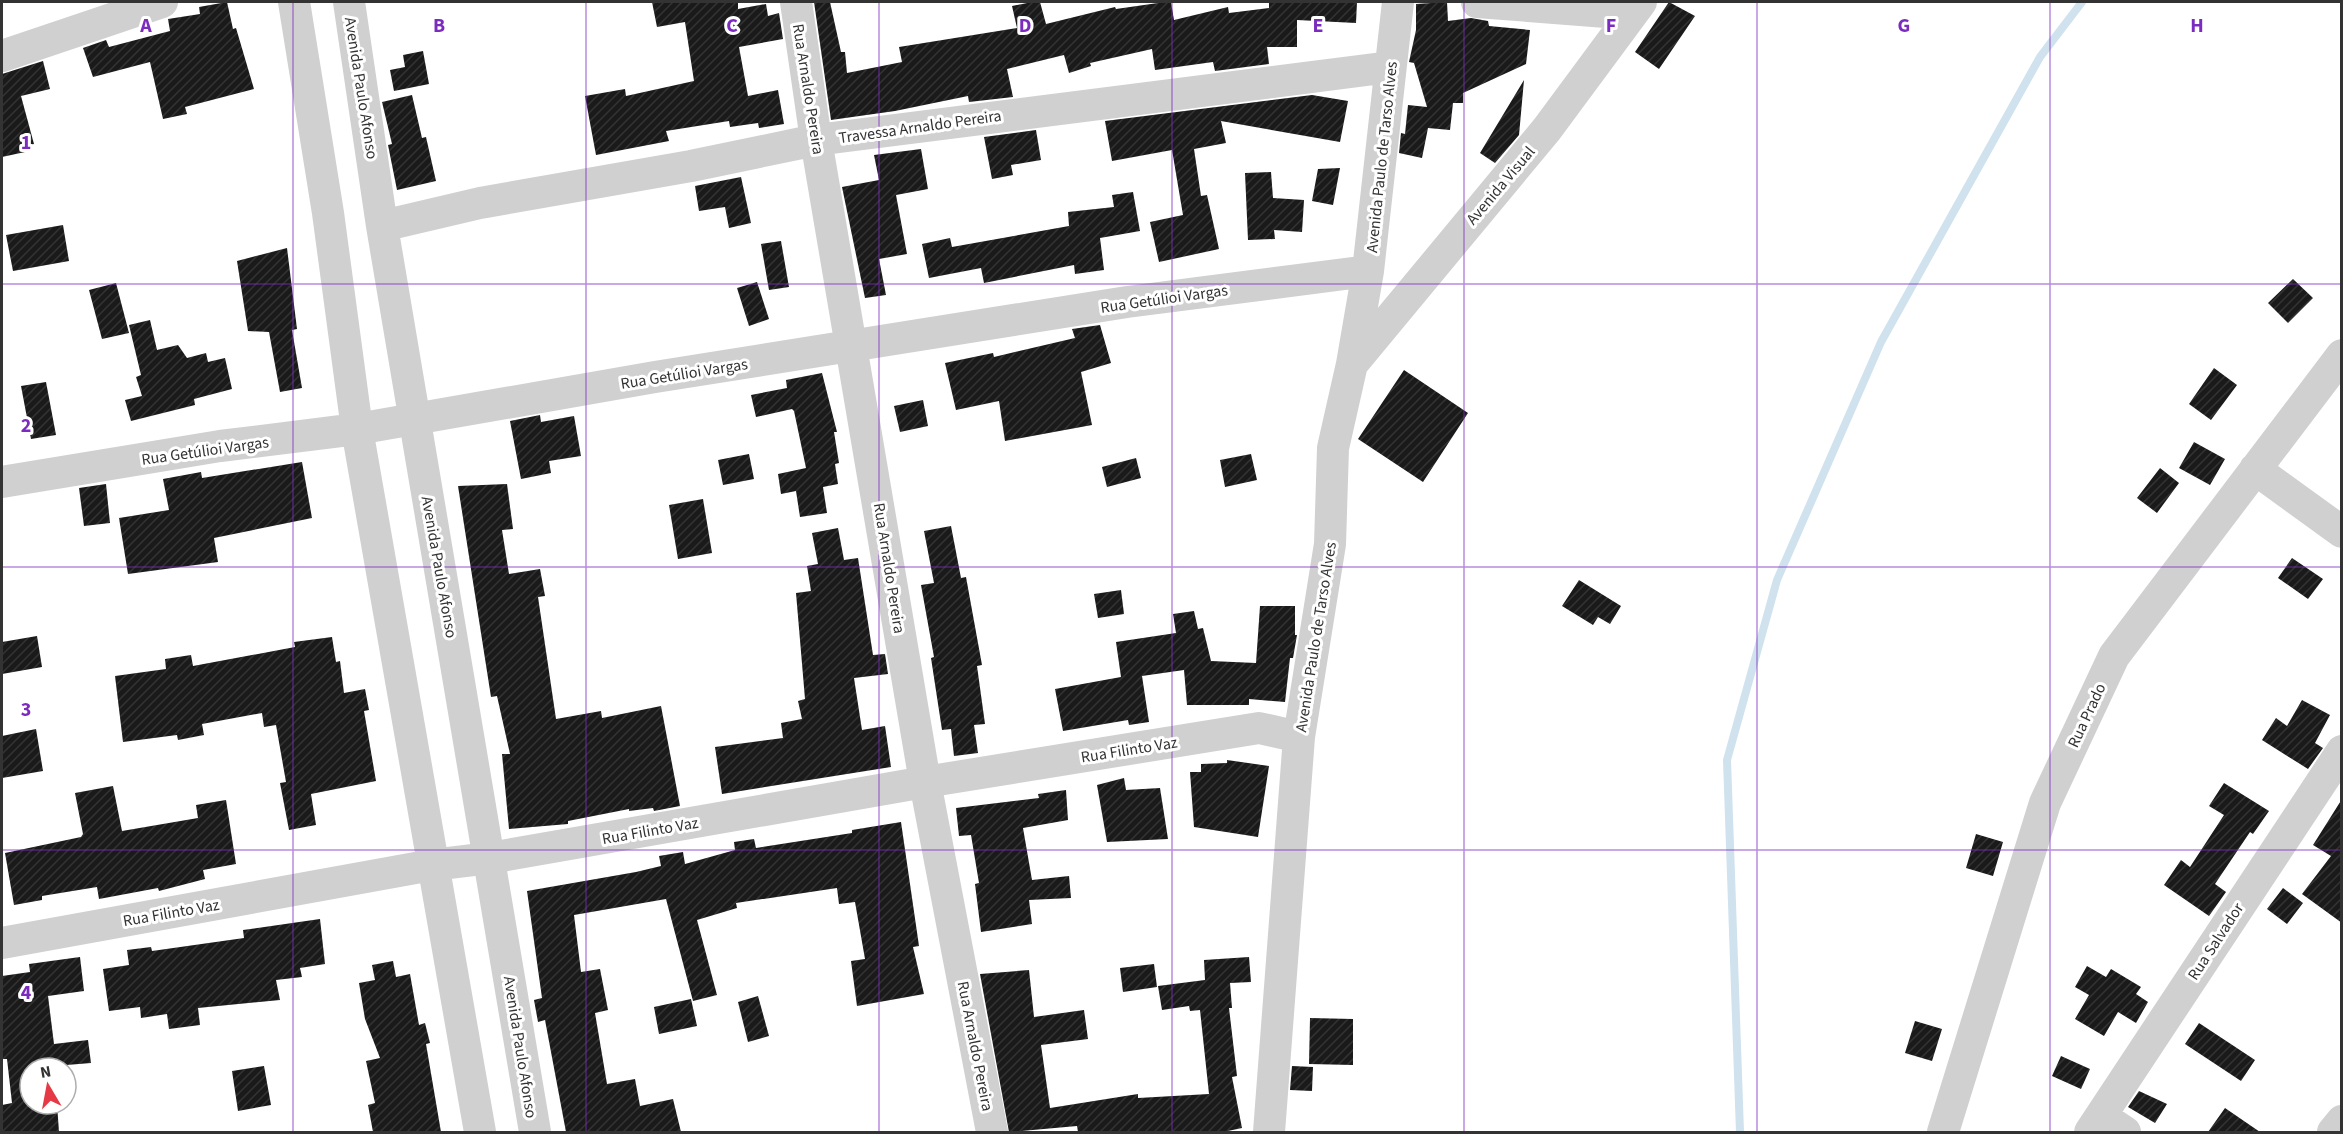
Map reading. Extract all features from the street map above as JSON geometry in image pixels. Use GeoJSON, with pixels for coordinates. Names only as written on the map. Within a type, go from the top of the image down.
{"type":"FeatureCollection","features":[{"type":"Feature","properties":{"kind":"street"},"geometry":{"type":"LineString","coordinates":[[2,56],[162,2]]}},
{"type":"Feature","properties":{"kind":"street"},"geometry":{"type":"LineString","coordinates":[[294,2],[328,213],[357,429],[480,1132]]}},
{"type":"Feature","properties":{"kind":"street","name":"Avenida Paulo Afonso"},"geometry":{"type":"LineString","coordinates":[[349,2],[382,226],[535,1132]]}},
{"type":"Feature","properties":{"kind":"street","name":"Rua Arnaldo Pereira"},"geometry":{"type":"LineString","coordinates":[[796,2],[816,140],[853,346],[925,782],[992,1132]]}},
{"type":"Feature","properties":{"kind":"street","name":"Avenida Paulo de Tarso Alves"},"geometry":{"type":"LineString","coordinates":[[1269,1132],[1299,737],[1330,544],[1332,448],[1352,364],[1368,271],[1398,2]]}},
{"type":"Feature","properties":{"kind":"street"},"geometry":{"type":"LineString","coordinates":[[1477,2],[1636,8]]}},
{"type":"Feature","properties":{"kind":"street","name":"Avenida Visual"},"geometry":{"type":"LineString","coordinates":[[1352,364],[1547,129],[1636,8]]}},
{"type":"Feature","properties":{"kind":"street","name":"Travessa Arnaldo Pereira"},"geometry":{"type":"LineString","coordinates":[[382,226],[480,203],[691,166],[816,140],[1390,67]]}},
{"type":"Feature","properties":{"kind":"street","name":"Rua Getúlioi Vargas"},"geometry":{"type":"LineString","coordinates":[[2,482],[220,446],[357,429],[415,417],[1127,302],[1368,271]]}},
{"type":"Feature","properties":{"kind":"street","name":"Rua Prado"},"geometry":{"type":"LineString","coordinates":[[1943,1132],[2045,803],[2114,656],[2342,354]]}},
{"type":"Feature","properties":{"kind":"street"},"geometry":{"type":"LineString","coordinates":[[2255,469],[2342,532]]}},
{"type":"Feature","properties":{"kind":"street","name":"Rua Filinto Vaz"},"geometry":{"type":"LineString","coordinates":[[2,943],[432,865],[490,858],[925,782],[1259,728],[1299,737]]}},
{"type":"Feature","properties":{"kind":"street","name":"Rua Salvador"},"geometry":{"type":"LineString","coordinates":[[2105,1127],[2342,752]]}},
{"type":"Feature","properties":{"kind":"street"},"geometry":{"type":"LineString","coordinates":[[2333,1132],[2342,1121]]}},
{"type":"Feature","properties":{"kind":"building"},"geometry":{"type":"Polygon","coordinates":[[[227,2],[233,29],[236,28],[254,89],[185,107],[187,114],[163,119],[150,62],[93,77],[83,48],[106,40],[109,47],[170,31],[168,19],[200,14],[199,7],[227,2]]]}},
{"type":"Feature","properties":{"kind":"building"},"geometry":{"type":"Polygon","coordinates":[[[652,2],[738,2],[738,9],[766,4],[768,16],[779,13],[783,39],[739,47],[748,96],[778,90],[784,124],[759,128],[758,123],[730,127],[729,121],[666,131],[669,141],[596,155],[585,96],[625,89],[626,96],[694,81],[685,22],[657,27],[652,2]]]}},
{"type":"Feature","properties":{"kind":"building"},"geometry":{"type":"Polygon","coordinates":[[[814,2],[830,2],[841,52],[845,52],[847,73],[902,62],[899,47],[1017,28],[1012,6],[1032,2],[1040,2],[1046,24],[1115,7],[1116,9],[1165,2],[1171,2],[1174,20],[1228,7],[1229,13],[1269,8],[1269,2],[1357,2],[1356,23],[1297,20],[1297,47],[1267,47],[1269,64],[1215,71],[1213,62],[1155,70],[1152,49],[1090,63],[1091,66],[1069,73],[1064,55],[1007,69],[1013,97],[969,102],[968,96],[895,111],[831,120],[814,2]]]}},
{"type":"Feature","properties":{"kind":"building"},"geometry":{"type":"Polygon","coordinates":[[[1447,2],[1448,21],[1471,18],[1488,21],[1489,26],[1530,30],[1526,64],[1463,93],[1463,103],[1453,103],[1450,130],[1428,128],[1422,158],[1399,153],[1401,133],[1405,134],[1408,105],[1427,107],[1414,63],[1409,62],[1416,30],[1416,4],[1447,2]]]}},
{"type":"Feature","properties":{"kind":"building"},"geometry":{"type":"Polygon","coordinates":[[[1669,2],[1695,16],[1659,69],[1635,52],[1669,2]]]}},
{"type":"Feature","properties":{"kind":"building"},"geometry":{"type":"Polygon","coordinates":[[[423,51],[429,84],[394,91],[390,70],[405,67],[403,55],[423,51]]]}},
{"type":"Feature","properties":{"kind":"building"},"geometry":{"type":"Polygon","coordinates":[[[43,61],[50,89],[21,96],[34,144],[24,146],[25,152],[2,157],[2,74],[43,61]]]}},
{"type":"Feature","properties":{"kind":"building"},"geometry":{"type":"Polygon","coordinates":[[[1524,80],[1519,135],[1495,163],[1480,153],[1524,80]]]}},
{"type":"Feature","properties":{"kind":"building"},"geometry":{"type":"Polygon","coordinates":[[[412,95],[422,138],[426,137],[436,181],[397,190],[388,145],[392,144],[382,102],[412,95]]]}},
{"type":"Feature","properties":{"kind":"building"},"geometry":{"type":"Polygon","coordinates":[[[1312,95],[1348,101],[1340,142],[1221,121],[1226,143],[1194,149],[1201,196],[1207,195],[1219,249],[1159,262],[1150,222],[1183,215],[1172,150],[1112,161],[1105,121],[1312,95]]]}},
{"type":"Feature","properties":{"kind":"building"},"geometry":{"type":"Polygon","coordinates":[[[1036,130],[1041,160],[1011,165],[1013,175],[992,179],[984,137],[1036,130]]]}},
{"type":"Feature","properties":{"kind":"building"},"geometry":{"type":"Polygon","coordinates":[[[921,149],[928,189],[896,195],[907,254],[879,259],[886,295],[865,298],[842,187],[879,180],[874,155],[921,149]]]}},
{"type":"Feature","properties":{"kind":"building"},"geometry":{"type":"Polygon","coordinates":[[[1340,168],[1333,205],[1312,201],[1318,169],[1340,168]]]}},
{"type":"Feature","properties":{"kind":"building"},"geometry":{"type":"Polygon","coordinates":[[[1271,172],[1273,198],[1304,200],[1302,232],[1274,230],[1275,239],[1248,240],[1245,173],[1271,172]]]}},
{"type":"Feature","properties":{"kind":"building"},"geometry":{"type":"Polygon","coordinates":[[[741,177],[751,223],[729,228],[725,207],[699,211],[695,186],[741,177]]]}},
{"type":"Feature","properties":{"kind":"building"},"geometry":{"type":"Polygon","coordinates":[[[1133,192],[1140,231],[1100,238],[1104,270],[1075,274],[1074,265],[984,283],[981,268],[929,278],[922,244],[950,238],[952,247],[1069,226],[1068,212],[1114,207],[1112,195],[1133,192]]]}},
{"type":"Feature","properties":{"kind":"building"},"geometry":{"type":"Polygon","coordinates":[[[63,225],[69,261],[13,271],[6,235],[63,225]]]}},
{"type":"Feature","properties":{"kind":"building"},"geometry":{"type":"Polygon","coordinates":[[[781,241],[789,287],[769,290],[761,244],[781,241]]]}},
{"type":"Feature","properties":{"kind":"building"},"geometry":{"type":"Polygon","coordinates":[[[287,248],[297,329],[292,330],[302,388],[280,392],[269,332],[248,331],[237,261],[287,248]]]}},
{"type":"Feature","properties":{"kind":"building"},"geometry":{"type":"Polygon","coordinates":[[[2293,279],[2313,298],[2288,323],[2268,303],[2293,279]]]}},
{"type":"Feature","properties":{"kind":"building"},"geometry":{"type":"Polygon","coordinates":[[[757,282],[769,319],[749,326],[737,288],[757,282]]]}},
{"type":"Feature","properties":{"kind":"building"},"geometry":{"type":"Polygon","coordinates":[[[116,283],[129,333],[102,339],[89,290],[116,283]]]}},
{"type":"Feature","properties":{"kind":"building"},"geometry":{"type":"Polygon","coordinates":[[[150,320],[157,350],[178,345],[187,358],[206,353],[208,362],[225,358],[232,389],[194,399],[195,405],[131,421],[125,400],[142,396],[136,377],[141,375],[129,325],[150,320]]]}},
{"type":"Feature","properties":{"kind":"building"},"geometry":{"type":"Polygon","coordinates":[[[1100,325],[1111,363],[1081,372],[1092,425],[1005,441],[999,401],[956,410],[945,363],[993,353],[994,357],[1075,338],[1072,329],[1100,325]]]}},
{"type":"Feature","properties":{"kind":"building"},"geometry":{"type":"Polygon","coordinates":[[[2214,368],[2237,385],[2211,420],[2189,404],[2214,368]]]}},
{"type":"Feature","properties":{"kind":"building"},"geometry":{"type":"Polygon","coordinates":[[[1404,370],[1468,413],[1423,482],[1358,439],[1404,370]]]}},
{"type":"Feature","properties":{"kind":"building"},"geometry":{"type":"Polygon","coordinates":[[[822,373],[837,432],[834,432],[839,463],[835,464],[838,484],[823,487],[827,513],[800,517],[796,491],[781,494],[778,474],[806,468],[794,411],[792,409],[756,417],[751,395],[787,388],[786,380],[822,373]]]}},
{"type":"Feature","properties":{"kind":"building"},"geometry":{"type":"Polygon","coordinates":[[[46,382],[56,435],[31,439],[21,386],[46,382]]]}},
{"type":"Feature","properties":{"kind":"building"},"geometry":{"type":"Polygon","coordinates":[[[923,400],[928,426],[900,432],[894,406],[923,400]]]}},
{"type":"Feature","properties":{"kind":"building"},"geometry":{"type":"Polygon","coordinates":[[[540,415],[541,422],[574,416],[581,456],[549,461],[551,473],[521,479],[510,421],[540,415]]]}},
{"type":"Feature","properties":{"kind":"building"},"geometry":{"type":"Polygon","coordinates":[[[2194,442],[2225,459],[2210,485],[2179,468],[2194,442]]]}},
{"type":"Feature","properties":{"kind":"building"},"geometry":{"type":"Polygon","coordinates":[[[749,454],[754,479],[723,485],[718,460],[749,454]]]}},
{"type":"Feature","properties":{"kind":"building"},"geometry":{"type":"Polygon","coordinates":[[[1251,454],[1257,480],[1225,487],[1220,460],[1251,454]]]}},
{"type":"Feature","properties":{"kind":"building"},"geometry":{"type":"Polygon","coordinates":[[[1136,458],[1141,478],[1107,487],[1102,467],[1136,458]]]}},
{"type":"Feature","properties":{"kind":"building"},"geometry":{"type":"Polygon","coordinates":[[[302,462],[312,518],[214,538],[218,562],[128,574],[119,518],[169,510],[163,479],[201,472],[202,478],[302,462]]]}},
{"type":"Feature","properties":{"kind":"building"},"geometry":{"type":"Polygon","coordinates":[[[2160,468],[2179,483],[2157,513],[2137,498],[2160,468]]]}},
{"type":"Feature","properties":{"kind":"building"},"geometry":{"type":"Polygon","coordinates":[[[106,484],[110,523],[84,526],[79,488],[106,484]]]}},
{"type":"Feature","properties":{"kind":"building"},"geometry":{"type":"Polygon","coordinates":[[[507,484],[513,529],[502,530],[509,574],[540,569],[545,596],[538,597],[556,719],[601,711],[602,718],[661,706],[680,806],[654,811],[653,808],[629,811],[629,809],[568,821],[568,824],[509,829],[502,754],[510,754],[497,696],[491,697],[458,486],[507,484]]]}},
{"type":"Feature","properties":{"kind":"building"},"geometry":{"type":"Polygon","coordinates":[[[703,499],[712,553],[678,559],[669,505],[703,499]]]}},
{"type":"Feature","properties":{"kind":"building"},"geometry":{"type":"Polygon","coordinates":[[[951,526],[961,578],[966,577],[982,665],[977,666],[985,724],[974,725],[978,753],[954,756],[951,729],[942,730],[931,658],[934,657],[921,585],[934,583],[924,531],[951,526]]]}},
{"type":"Feature","properties":{"kind":"building"},"geometry":{"type":"Polygon","coordinates":[[[838,528],[844,560],[858,558],[873,655],[885,654],[888,674],[854,678],[862,730],[885,726],[891,767],[722,794],[715,747],[783,738],[781,723],[802,719],[798,701],[805,699],[796,593],[811,591],[807,566],[818,564],[812,533],[838,528]]]}},
{"type":"Feature","properties":{"kind":"building"},"geometry":{"type":"Polygon","coordinates":[[[2292,558],[2323,579],[2308,599],[2278,578],[2292,558]]]}},
{"type":"Feature","properties":{"kind":"building"},"geometry":{"type":"Polygon","coordinates":[[[1579,580],[1621,606],[1610,624],[1598,617],[1593,625],[1562,606],[1579,580]]]}},
{"type":"Feature","properties":{"kind":"building"},"geometry":{"type":"Polygon","coordinates":[[[1121,590],[1124,614],[1098,618],[1094,594],[1121,590]]]}},
{"type":"Feature","properties":{"kind":"building"},"geometry":{"type":"Polygon","coordinates":[[[1260,606],[1295,606],[1295,635],[1297,635],[1293,658],[1290,658],[1285,702],[1249,699],[1249,705],[1187,705],[1184,670],[1142,676],[1149,722],[1129,725],[1128,720],[1063,731],[1055,689],[1121,677],[1116,642],[1176,633],[1173,614],[1194,611],[1198,629],[1203,628],[1211,661],[1256,663],[1260,606]]]}},
{"type":"Feature","properties":{"kind":"building"},"geometry":{"type":"Polygon","coordinates":[[[37,636],[42,667],[2,674],[2,642],[37,636]]]}},
{"type":"Feature","properties":{"kind":"building"},"geometry":{"type":"Polygon","coordinates":[[[332,637],[336,662],[340,661],[344,693],[365,689],[369,710],[364,711],[376,781],[311,794],[316,825],[289,830],[280,783],[286,782],[276,725],[264,727],[262,713],[202,724],[204,735],[178,740],[177,735],[123,742],[115,676],[166,669],[165,659],[191,655],[193,666],[295,647],[294,642],[332,637]]]}},
{"type":"Feature","properties":{"kind":"building"},"geometry":{"type":"Polygon","coordinates":[[[2302,700],[2330,715],[2315,743],[2323,748],[2308,769],[2262,740],[2276,718],[2287,726],[2302,700]]]}},
{"type":"Feature","properties":{"kind":"building"},"geometry":{"type":"Polygon","coordinates":[[[36,729],[43,771],[2,778],[2,736],[36,729]]]}},
{"type":"Feature","properties":{"kind":"building"},"geometry":{"type":"Polygon","coordinates":[[[1227,760],[1269,766],[1258,837],[1194,827],[1190,772],[1201,772],[1201,764],[1227,763],[1227,760]]]}},
{"type":"Feature","properties":{"kind":"building"},"geometry":{"type":"Polygon","coordinates":[[[1124,778],[1126,790],[1160,788],[1168,839],[1107,842],[1097,785],[1124,778]]]}},
{"type":"Feature","properties":{"kind":"building"},"geometry":{"type":"Polygon","coordinates":[[[2224,783],[2269,811],[2253,834],[2250,832],[2215,884],[2226,892],[2209,916],[2164,885],[2181,860],[2190,867],[2224,815],[2209,806],[2224,783]]]}},
{"type":"Feature","properties":{"kind":"building"},"geometry":{"type":"Polygon","coordinates":[[[113,786],[122,831],[198,818],[196,805],[226,800],[236,864],[203,870],[205,879],[159,891],[158,888],[99,899],[97,887],[42,896],[42,900],[14,905],[5,853],[81,837],[83,834],[75,793],[113,786]]]}},
{"type":"Feature","properties":{"kind":"building"},"geometry":{"type":"Polygon","coordinates":[[[1066,790],[1068,820],[1023,828],[1032,880],[1069,876],[1071,898],[1029,900],[1032,924],[981,932],[975,884],[979,883],[971,835],[959,836],[956,808],[1039,798],[1038,794],[1066,790]]]}},
{"type":"Feature","properties":{"kind":"building"},"geometry":{"type":"Polygon","coordinates":[[[2342,799],[2342,923],[2302,894],[2331,856],[2313,845],[2342,799]]]}},
{"type":"Feature","properties":{"kind":"building"},"geometry":{"type":"Polygon","coordinates":[[[901,822],[919,946],[913,947],[924,994],[857,1006],[851,961],[865,959],[855,902],[839,904],[837,888],[736,903],[737,908],[697,920],[717,995],[693,1001],[666,899],[574,915],[581,972],[600,969],[608,1010],[595,1013],[607,1084],[635,1079],[640,1106],[673,1099],[681,1132],[566,1132],[545,1020],[538,1022],[534,1000],[542,998],[527,891],[661,866],[659,856],[683,852],[685,864],[735,850],[734,842],[754,839],[756,848],[852,833],[852,830],[901,822]]]}},
{"type":"Feature","properties":{"kind":"building"},"geometry":{"type":"Polygon","coordinates":[[[1976,834],[2003,842],[1993,876],[1966,868],[1976,834]]]}},
{"type":"Feature","properties":{"kind":"building"},"geometry":{"type":"Polygon","coordinates":[[[2283,888],[2303,903],[2287,924],[2267,909],[2283,888]]]}},
{"type":"Feature","properties":{"kind":"building"},"geometry":{"type":"Polygon","coordinates":[[[320,919],[325,964],[300,968],[302,977],[276,980],[280,1000],[198,1008],[200,1025],[169,1029],[167,1014],[141,1018],[140,1007],[109,1011],[103,969],[129,965],[127,950],[151,947],[152,951],[244,938],[243,930],[320,919]]]}},
{"type":"Feature","properties":{"kind":"building"},"geometry":{"type":"Polygon","coordinates":[[[80,957],[84,991],[48,996],[54,1044],[88,1040],[91,1063],[78,1064],[78,1056],[18,1056],[18,1116],[58,1116],[59,1132],[2,1132],[2,1105],[12,1103],[7,1059],[2,1059],[2,976],[30,972],[29,964],[80,957]]]}},
{"type":"Feature","properties":{"kind":"building"},"geometry":{"type":"Polygon","coordinates":[[[1249,957],[1251,982],[1230,983],[1232,1008],[1229,1008],[1237,1076],[1232,1077],[1242,1128],[1223,1132],[1078,1132],[1077,1126],[1009,1132],[980,974],[1029,970],[1034,1017],[1084,1010],[1088,1039],[1041,1045],[1050,1108],[1138,1094],[1138,1098],[1209,1094],[1200,1010],[1190,1011],[1189,1006],[1162,1010],[1158,986],[1205,980],[1204,960],[1249,957]]]}},
{"type":"Feature","properties":{"kind":"building"},"geometry":{"type":"Polygon","coordinates":[[[393,961],[396,977],[410,974],[419,1025],[425,1023],[430,1043],[426,1044],[441,1132],[373,1132],[368,1105],[375,1103],[366,1061],[380,1058],[365,1019],[359,983],[375,980],[372,965],[393,961]]]}},
{"type":"Feature","properties":{"kind":"building"},"geometry":{"type":"Polygon","coordinates":[[[1154,964],[1157,987],[1123,992],[1120,968],[1154,964]]]}},
{"type":"Feature","properties":{"kind":"building"},"geometry":{"type":"Polygon","coordinates":[[[2087,966],[2106,977],[2111,969],[2141,987],[2136,994],[2148,1002],[2136,1023],[2118,1012],[2104,1036],[2075,1019],[2089,995],[2075,987],[2087,966]]]}},
{"type":"Feature","properties":{"kind":"building"},"geometry":{"type":"Polygon","coordinates":[[[758,996],[769,1036],[748,1042],[738,1002],[758,996]]]}},
{"type":"Feature","properties":{"kind":"building"},"geometry":{"type":"Polygon","coordinates":[[[691,999],[697,1026],[659,1034],[654,1007],[691,999]]]}},
{"type":"Feature","properties":{"kind":"building"},"geometry":{"type":"Polygon","coordinates":[[[1310,1018],[1353,1019],[1353,1065],[1309,1064],[1310,1018]]]}},
{"type":"Feature","properties":{"kind":"building"},"geometry":{"type":"Polygon","coordinates":[[[1915,1021],[1942,1029],[1932,1061],[1905,1053],[1915,1021]]]}},
{"type":"Feature","properties":{"kind":"building"},"geometry":{"type":"Polygon","coordinates":[[[2199,1023],[2255,1060],[2241,1081],[2185,1044],[2199,1023]]]}},
{"type":"Feature","properties":{"kind":"building"},"geometry":{"type":"Polygon","coordinates":[[[2061,1056],[2090,1069],[2081,1089],[2052,1076],[2061,1056]]]}},
{"type":"Feature","properties":{"kind":"building"},"geometry":{"type":"Polygon","coordinates":[[[264,1066],[271,1105],[238,1111],[232,1071],[264,1066]]]}},
{"type":"Feature","properties":{"kind":"building"},"geometry":{"type":"Polygon","coordinates":[[[1292,1066],[1313,1067],[1312,1091],[1290,1090],[1292,1066]]]}},
{"type":"Feature","properties":{"kind":"building"},"geometry":{"type":"Polygon","coordinates":[[[2139,1091],[2167,1104],[2155,1123],[2128,1107],[2139,1091]]]}},
{"type":"Feature","properties":{"kind":"building"},"geometry":{"type":"Polygon","coordinates":[[[2225,1108],[2260,1132],[2208,1132],[2225,1108]]]}},
{"type":"Feature","properties":{"kind":"waterway"},"geometry":{"type":"LineString","coordinates":[[1740,1132],[1727,760],[1777,580],[1881,342],[2040,57],[2082,2]]}}]}
